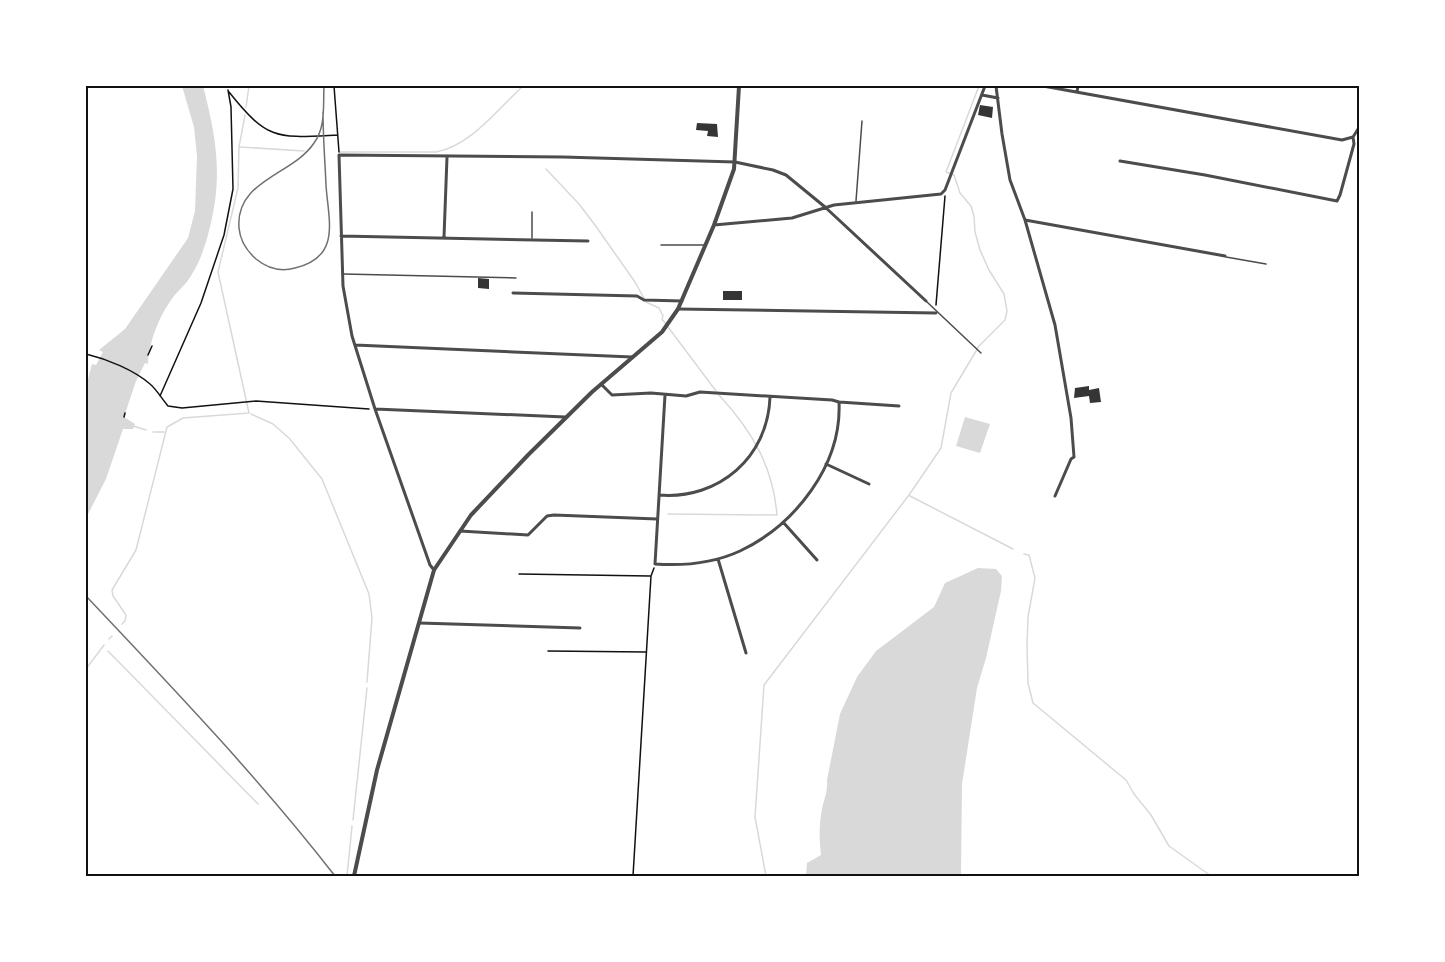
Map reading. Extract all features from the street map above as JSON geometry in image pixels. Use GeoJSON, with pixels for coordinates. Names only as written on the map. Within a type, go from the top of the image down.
{"type":"FeatureCollection","features":[{"type":"Feature","properties":{"kind":"street"},"geometry":{"type":"LineString","coordinates":[[354,876],[377,771],[434,570],[471,515],[565,417],[662,332],[678,309],[714,225],[735,162],[739,86]]}},
{"type":"Feature","properties":{"kind":"street"},"geometry":{"type":"LineString","coordinates":[[714,225],[792,218],[825,207],[938,195],[944,192],[985,86]]}},
{"type":"Feature","properties":{"kind":"street"},"geometry":{"type":"LineString","coordinates":[[996,86],[1010,180],[1025,220],[1055,325],[1071,418],[1074,457],[1071,459],[1056,496]]}},
{"type":"Feature","properties":{"kind":"street"},"geometry":{"type":"LineString","coordinates":[[1043,86],[1342,140],[1353,137]]}},
{"type":"Feature","properties":{"kind":"street"},"geometry":{"type":"LineString","coordinates":[[1077,92],[1078,86]]}},
{"type":"Feature","properties":{"kind":"street"},"geometry":{"type":"LineString","coordinates":[[981,95],[998,98]]}},
{"type":"Feature","properties":{"kind":"street"},"geometry":{"type":"LineString","coordinates":[[1120,161],[1206,175],[1336,201],[1340,195],[1354,144],[1353,137],[1359,126]]}},
{"type":"Feature","properties":{"kind":"street"},"geometry":{"type":"LineString","coordinates":[[434,570],[430,565],[375,409],[355,345],[344,297],[339,155],[563,157],[735,162],[773,170],[786,175],[825,207],[926,301]]}},
{"type":"Feature","properties":{"kind":"street"},"geometry":{"type":"LineString","coordinates":[[444,237],[447,157]]}},
{"type":"Feature","properties":{"kind":"street"},"geometry":{"type":"LineString","coordinates":[[1025,220],[1225,256]]}},
{"type":"Feature","properties":{"kind":"street"},"geometry":{"type":"LineString","coordinates":[[341,236],[588,241]]}},
{"type":"Feature","properties":{"kind":"street"},"geometry":{"type":"LineString","coordinates":[[513,292],[637,296],[644,300],[682,301]]}},
{"type":"Feature","properties":{"kind":"street"},"geometry":{"type":"LineString","coordinates":[[678,309],[936,313]]}},
{"type":"Feature","properties":{"kind":"street"},"geometry":{"type":"LineString","coordinates":[[355,345],[634,357]]}},
{"type":"Feature","properties":{"kind":"street"},"geometry":{"type":"LineString","coordinates":[[601,384],[612,395],[651,393],[686,396],[700,392],[899,406]]}},
{"type":"Feature","properties":{"kind":"street"},"geometry":{"type":"LineString","coordinates":[[666,395],[655,564],[687,564],[718,559],[758,541],[783,522],[809,494],[826,464],[838,422],[839,402]]}},
{"type":"Feature","properties":{"kind":"street"},"geometry":{"type":"LineString","coordinates":[[659,495],[684,495],[712,487],[737,472],[746,464],[765,428],[770,397]]}},
{"type":"Feature","properties":{"kind":"street"},"geometry":{"type":"LineString","coordinates":[[375,409],[565,417]]}},
{"type":"Feature","properties":{"kind":"street"},"geometry":{"type":"LineString","coordinates":[[826,464],[869,484]]}},
{"type":"Feature","properties":{"kind":"street"},"geometry":{"type":"LineString","coordinates":[[460,531],[528,535],[547,516],[554,514],[657,519]]}},
{"type":"Feature","properties":{"kind":"street"},"geometry":{"type":"LineString","coordinates":[[783,522],[817,560]]}},
{"type":"Feature","properties":{"kind":"street"},"geometry":{"type":"LineString","coordinates":[[718,559],[746,653]]}},
{"type":"Feature","properties":{"kind":"street"},"geometry":{"type":"LineString","coordinates":[[419,623],[580,628]]}},
{"type":"Feature","properties":{"kind":"lane"},"geometry":{"type":"LineString","coordinates":[[856,202],[862,121]]}},
{"type":"Feature","properties":{"kind":"lane"},"geometry":{"type":"LineString","coordinates":[[532,212],[532,239]]}},
{"type":"Feature","properties":{"kind":"lane"},"geometry":{"type":"LineString","coordinates":[[661,245],[706,245]]}},
{"type":"Feature","properties":{"kind":"lane"},"geometry":{"type":"LineString","coordinates":[[1225,256],[1266,264]]}},
{"type":"Feature","properties":{"kind":"lane"},"geometry":{"type":"LineString","coordinates":[[342,274],[516,278]]}},
{"type":"Feature","properties":{"kind":"lane"},"geometry":{"type":"LineString","coordinates":[[926,301],[936,313],[981,353]]}},
{"type":"Feature","properties":{"kind":"path"},"geometry":{"type":"LineString","coordinates":[[334,86],[339,155]]}},
{"type":"Feature","properties":{"kind":"path"},"geometry":{"type":"LineString","coordinates":[[160,396],[201,303],[224,235],[233,189],[231,107],[228,90],[252,119],[265,129],[279,135],[337,135]]}},
{"type":"Feature","properties":{"kind":"path"},"geometry":{"type":"LineString","coordinates":[[936,313],[946,186]]}},
{"type":"Feature","properties":{"kind":"path"},"geometry":{"type":"LineString","coordinates":[[148,355],[152,346]]}},
{"type":"Feature","properties":{"kind":"path"},"geometry":{"type":"LineString","coordinates":[[86,354],[96,356],[140,376],[152,386],[168,406],[182,408],[249,402],[375,409]]}},
{"type":"Feature","properties":{"kind":"path"},"geometry":{"type":"LineString","coordinates":[[124,417],[125,413]]}},
{"type":"Feature","properties":{"kind":"path"},"geometry":{"type":"LineString","coordinates":[[633,876],[651,576],[655,564]]}},
{"type":"Feature","properties":{"kind":"path"},"geometry":{"type":"LineString","coordinates":[[519,574],[651,576]]}},
{"type":"Feature","properties":{"kind":"path"},"geometry":{"type":"LineString","coordinates":[[548,651],[646,652]]}},
{"type":"Feature","properties":{"kind":"shaded area"},"geometry":{"type":"Polygon","coordinates":[[[182,86],[203,86],[211,122],[217,173],[210,227],[195,269],[169,303],[156,328],[148,364],[145,363],[136,381],[124,417],[135,424],[133,429],[123,429],[106,479],[86,518],[86,387],[92,364],[96,365],[103,352],[99,350],[125,329],[188,238],[195,211],[197,156],[194,127],[182,86]]]}},
{"type":"Feature","properties":{"kind":"shaded area"},"geometry":{"type":"Polygon","coordinates":[[[965,417],[990,424],[980,453],[956,446],[965,417]]]}},
{"type":"Feature","properties":{"kind":"shaded area"},"geometry":{"type":"Polygon","coordinates":[[[978,568],[996,569],[1002,576],[1001,591],[977,688],[962,784],[961,876],[806,876],[807,863],[821,855],[821,815],[840,714],[857,677],[876,651],[934,607],[945,583],[978,568]]]}},
{"type":"Feature","properties":{"kind":"building"},"geometry":{"type":"Polygon","coordinates":[[[980,105],[993,107],[992,118],[978,115],[980,105]]]}},
{"type":"Feature","properties":{"kind":"building"},"geometry":{"type":"Polygon","coordinates":[[[697,123],[717,124],[718,137],[707,136],[708,131],[696,130],[697,123]]]}},
{"type":"Feature","properties":{"kind":"building"},"geometry":{"type":"Polygon","coordinates":[[[478,278],[489,279],[489,289],[478,288],[478,278]]]}},
{"type":"Feature","properties":{"kind":"building"},"geometry":{"type":"Polygon","coordinates":[[[723,291],[742,291],[742,300],[723,300],[723,291]]]}},
{"type":"Feature","properties":{"kind":"building"},"geometry":{"type":"Polygon","coordinates":[[[1089,386],[1089,390],[1099,388],[1101,402],[1090,403],[1089,396],[1074,398],[1075,388],[1089,386]]]}},
{"type":"Feature","properties":{"kind":"waterway"},"geometry":{"type":"LineString","coordinates":[[246,107],[249,86]]}},
{"type":"Feature","properties":{"kind":"waterway"},"geometry":{"type":"LineString","coordinates":[[340,152],[436,152],[448,148],[472,135],[522,87],[531,86]]}},
{"type":"Feature","properties":{"kind":"waterway"},"geometry":{"type":"LineString","coordinates":[[766,876],[755,817],[764,685],[909,495],[941,448],[951,393],[979,346],[1005,320],[1007,311],[1004,294],[980,250],[971,206],[960,193],[954,175],[946,172],[979,86]]}},
{"type":"Feature","properties":{"kind":"waterway"},"geometry":{"type":"LineString","coordinates":[[122,624],[126,615],[113,596],[112,590],[136,550],[167,427],[183,418],[249,413],[218,272],[238,188],[239,147],[245,115]]}},
{"type":"Feature","properties":{"kind":"waterway"},"geometry":{"type":"LineString","coordinates":[[240,147],[304,151]]}},
{"type":"Feature","properties":{"kind":"waterway"},"geometry":{"type":"LineString","coordinates":[[546,169],[595,225],[635,282],[646,302],[659,308],[662,319],[716,391]]}},
{"type":"Feature","properties":{"kind":"waterway"},"geometry":{"type":"LineString","coordinates":[[668,514],[777,515],[771,481],[759,450],[731,408],[719,395]]}},
{"type":"Feature","properties":{"kind":"waterway"},"geometry":{"type":"LineString","coordinates":[[251,414],[273,424],[289,438],[322,479],[369,594],[372,618],[367,682]]}},
{"type":"Feature","properties":{"kind":"waterway"},"geometry":{"type":"LineString","coordinates":[[133,426],[146,430]]}},
{"type":"Feature","properties":{"kind":"waterway"},"geometry":{"type":"LineString","coordinates":[[153,432],[164,432]]}},
{"type":"Feature","properties":{"kind":"waterway"},"geometry":{"type":"LineString","coordinates":[[910,496],[1013,549]]}},
{"type":"Feature","properties":{"kind":"waterway"},"geometry":{"type":"LineString","coordinates":[[1024,554],[1029,555],[1035,578],[1028,617],[1027,646],[1028,683],[1033,703],[1126,780],[1151,815],[1169,846],[1211,876]]}},
{"type":"Feature","properties":{"kind":"waterway"},"geometry":{"type":"LineString","coordinates":[[109,639],[112,636]]}},
{"type":"Feature","properties":{"kind":"waterway"},"geometry":{"type":"LineString","coordinates":[[86,669],[104,645]]}},
{"type":"Feature","properties":{"kind":"waterway"},"geometry":{"type":"LineString","coordinates":[[108,651],[258,804]]}},
{"type":"Feature","properties":{"kind":"waterway"},"geometry":{"type":"LineString","coordinates":[[353,820],[367,688]]}},
{"type":"Feature","properties":{"kind":"waterway"},"geometry":{"type":"LineString","coordinates":[[347,876],[352,826]]}},
{"type":"Feature","properties":{"kind":"railway"},"geometry":{"type":"LineString","coordinates":[[323,112],[323,121],[326,185],[329,223],[326,246],[310,263],[290,269],[269,267],[256,259],[244,245],[239,228],[240,212],[246,199],[255,188],[305,154],[314,143],[322,123],[324,86]]}},
{"type":"Feature","properties":{"kind":"railway"},"geometry":{"type":"LineString","coordinates":[[86,596],[245,768],[335,876]]}}]}
